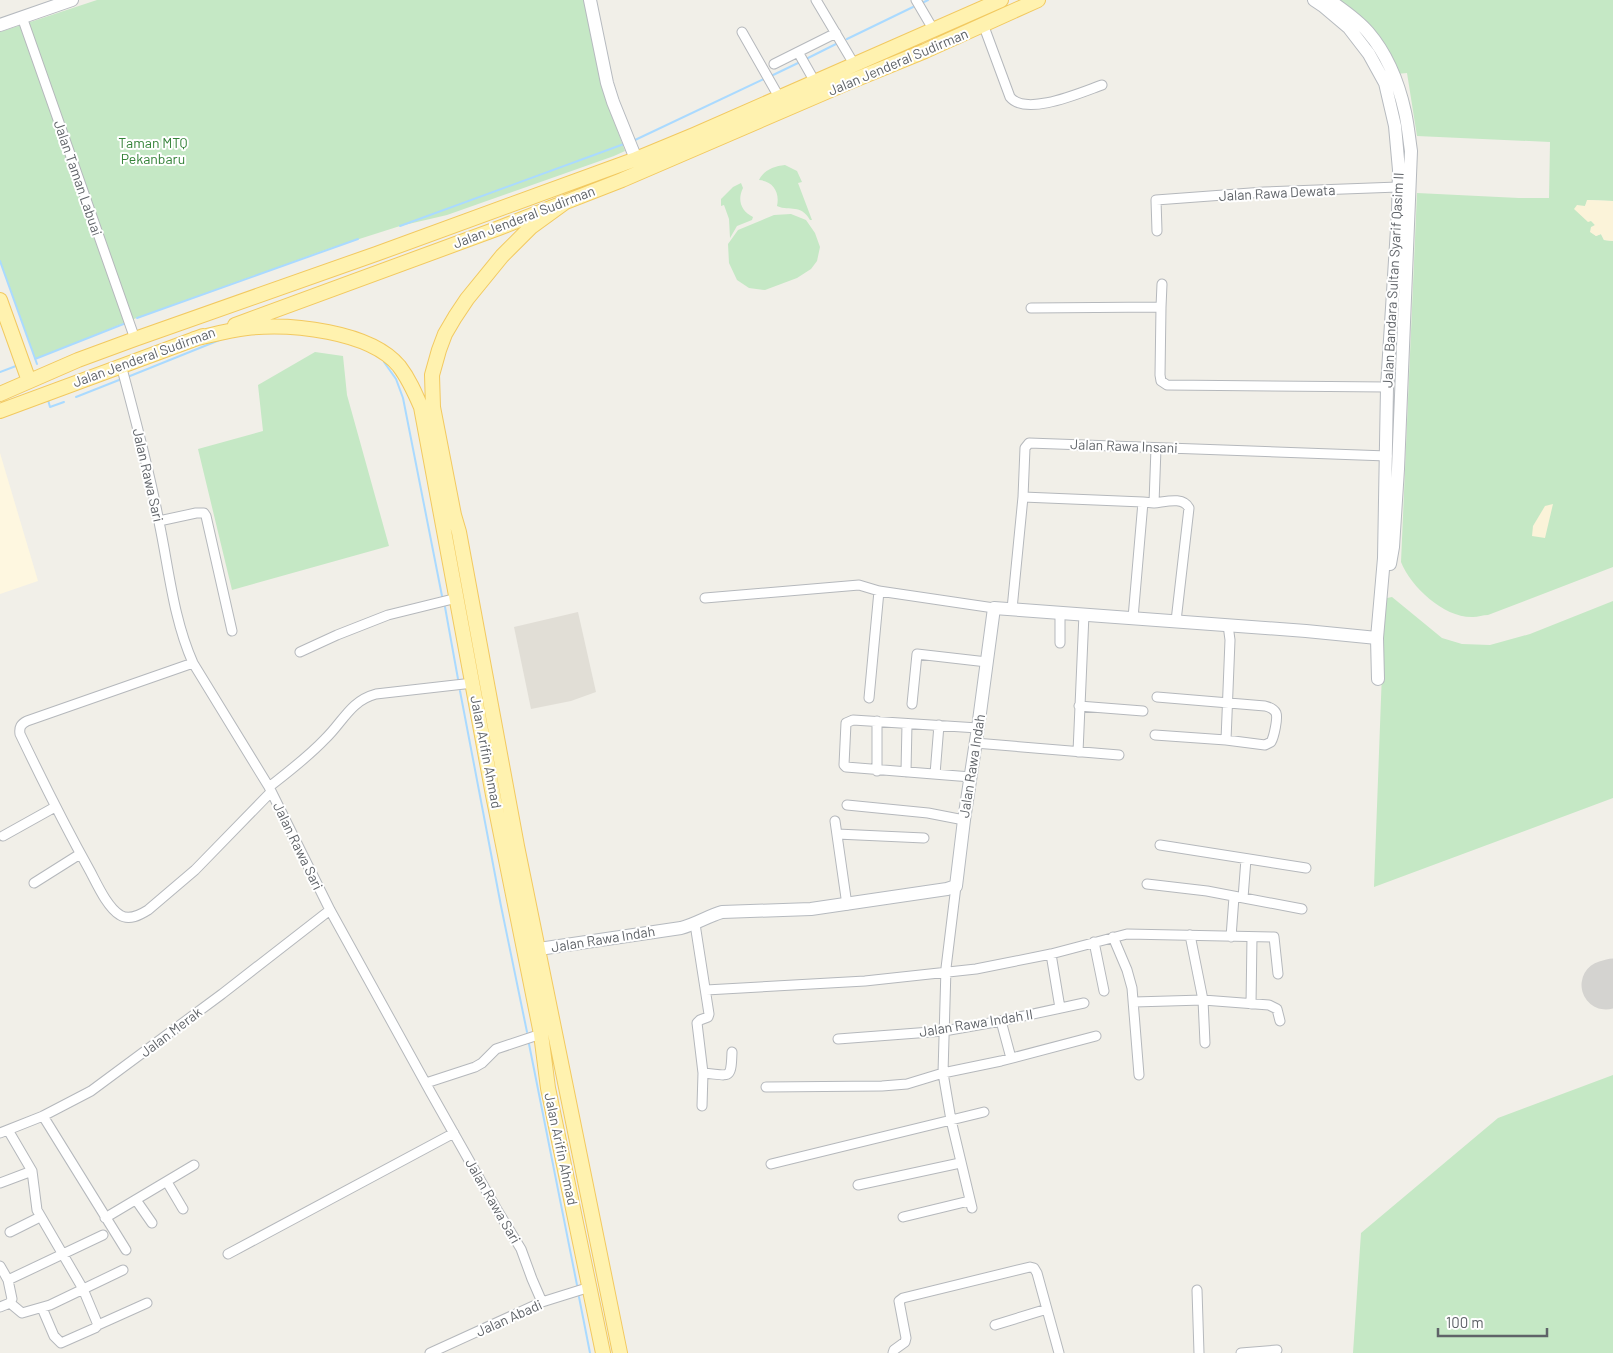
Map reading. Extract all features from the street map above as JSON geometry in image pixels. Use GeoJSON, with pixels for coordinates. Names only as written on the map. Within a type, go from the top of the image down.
{"type":"FeatureCollection","features":[{"type":"Feature","properties":{"kind":"main road","name":"Jalan Jenderal Sudirman"},"geometry":{"type":"LineString","coordinates":[[0,394],[78,360],[399,246],[636,159],[1001,0]]}},
{"type":"Feature","properties":{"kind":"main road","name":"Jalan Jenderal Sudirman"},"geometry":{"type":"LineString","coordinates":[[0,411],[564,203],[925,51],[1038,0]]}},
{"type":"Feature","properties":{"kind":"main road"},"geometry":{"type":"LineString","coordinates":[[919,36],[925,51]]}},
{"type":"Feature","properties":{"kind":"main road","name":"Jalan Arifin Ahmad"},"geometry":{"type":"LineString","coordinates":[[564,203],[531,227],[502,256],[467,299],[446,334],[432,375],[433,407],[459,532],[548,1088],[603,1352]]}},
{"type":"Feature","properties":{"kind":"main road"},"geometry":{"type":"LineString","coordinates":[[399,246],[405,262]]}},
{"type":"Feature","properties":{"kind":"main road"},"geometry":{"type":"LineString","coordinates":[[376,254],[381,270]]}},
{"type":"Feature","properties":{"kind":"main road"},"geometry":{"type":"LineString","coordinates":[[0,300],[29,381]]}},
{"type":"Feature","properties":{"kind":"main road","name":"Jalan Arifin Ahmad"},"geometry":{"type":"LineString","coordinates":[[194,338],[245,328],[261,327],[311,330],[354,338],[380,350],[395,362],[412,386],[421,407],[445,544],[473,683],[500,794],[542,948],[620,1352]]}},
{"type":"Feature","properties":{"kind":"main road"},"geometry":{"type":"LineString","coordinates":[[603,1352],[620,1352]]}},
{"type":"Feature","properties":{"kind":"street"},"geometry":{"type":"LineString","coordinates":[[0,25],[72,0]]}},
{"type":"Feature","properties":{"kind":"street"},"geometry":{"type":"LineString","coordinates":[[590,0],[607,83],[636,159]]}},
{"type":"Feature","properties":{"kind":"street"},"geometry":{"type":"LineString","coordinates":[[816,0],[854,64]]}},
{"type":"Feature","properties":{"kind":"street"},"geometry":{"type":"LineString","coordinates":[[916,0],[933,29]]}},
{"type":"Feature","properties":{"kind":"street","name":"Jalan Bandara Sultan Syarif Qasim II"},"geometry":{"type":"LineString","coordinates":[[1314,0],[1324,6],[1349,28],[1369,54],[1385,83],[1395,126],[1401,253],[1398,469],[1393,548],[1381,590]]}},
{"type":"Feature","properties":{"kind":"street","name":"Jalan Bandara Sultan Syarif Qasim II"},"geometry":{"type":"LineString","coordinates":[[1329,0],[1356,20],[1379,47],[1395,79],[1406,113],[1410,151],[1387,387],[1384,558],[1381,590]]}},
{"type":"Feature","properties":{"kind":"street","name":"Jalan Taman Labuai"},"geometry":{"type":"LineString","coordinates":[[22,17],[135,339]]}},
{"type":"Feature","properties":{"kind":"street"},"geometry":{"type":"LineString","coordinates":[[983,24],[1010,97],[1017,103],[1051,102],[1102,85]]}},
{"type":"Feature","properties":{"kind":"street"},"geometry":{"type":"LineString","coordinates":[[742,32],[779,97]]}},
{"type":"Feature","properties":{"kind":"street"},"geometry":{"type":"LineString","coordinates":[[774,64],[836,33]]}},
{"type":"Feature","properties":{"kind":"street"},"geometry":{"type":"LineString","coordinates":[[798,52],[815,82]]}},
{"type":"Feature","properties":{"kind":"street","name":"Jalan Rawa Dewata"},"geometry":{"type":"LineString","coordinates":[[1157,231],[1156,200],[1264,192],[1398,187]]}},
{"type":"Feature","properties":{"kind":"street"},"geometry":{"type":"LineString","coordinates":[[1162,284],[1160,375],[1161,381],[1167,385],[1387,387]]}},
{"type":"Feature","properties":{"kind":"street"},"geometry":{"type":"LineString","coordinates":[[1031,308],[1161,307]]}},
{"type":"Feature","properties":{"kind":"street","name":"Jalan Rawa Sari"},"geometry":{"type":"LineString","coordinates":[[121,365],[141,439],[177,617],[185,645],[193,663],[270,790],[330,910],[496,1208],[522,1249],[542,1302]]}},
{"type":"Feature","properties":{"kind":"street","name":"Jalan Rawa Insani"},"geometry":{"type":"LineString","coordinates":[[1012,609],[1023,497],[1025,448],[1029,443],[1387,456]]}},
{"type":"Feature","properties":{"kind":"street"},"geometry":{"type":"LineString","coordinates":[[1154,503],[1156,448]]}},
{"type":"Feature","properties":{"kind":"street"},"geometry":{"type":"LineString","coordinates":[[1023,497],[1154,503],[1181,501],[1187,504],[1189,508],[1176,621]]}},
{"type":"Feature","properties":{"kind":"street"},"geometry":{"type":"LineString","coordinates":[[1133,618],[1142,502]]}},
{"type":"Feature","properties":{"kind":"street"},"geometry":{"type":"LineString","coordinates":[[159,521],[196,513],[204,513],[206,516],[232,631]]}},
{"type":"Feature","properties":{"kind":"street"},"geometry":{"type":"LineString","coordinates":[[705,598],[859,585],[879,591],[994,608],[1377,638]]}},
{"type":"Feature","properties":{"kind":"street"},"geometry":{"type":"LineString","coordinates":[[1378,679],[1377,638],[1381,590]]}},
{"type":"Feature","properties":{"kind":"street"},"geometry":{"type":"LineString","coordinates":[[869,698],[879,591]]}},
{"type":"Feature","properties":{"kind":"street"},"geometry":{"type":"LineString","coordinates":[[300,652],[337,635],[388,616],[457,598]]}},
{"type":"Feature","properties":{"kind":"street","name":"Jalan Rawa Indah"},"geometry":{"type":"LineString","coordinates":[[542,948],[681,928],[722,912],[794,910],[847,905],[947,890],[956,886],[994,608]]}},
{"type":"Feature","properties":{"kind":"street"},"geometry":{"type":"LineString","coordinates":[[1060,612],[1060,643]]}},
{"type":"Feature","properties":{"kind":"street"},"geometry":{"type":"LineString","coordinates":[[1078,752],[1084,614]]}},
{"type":"Feature","properties":{"kind":"street"},"geometry":{"type":"LineString","coordinates":[[1226,740],[1226,702],[1230,640],[1228,625]]}},
{"type":"Feature","properties":{"kind":"street"},"geometry":{"type":"LineString","coordinates":[[912,704],[917,654],[987,662]]}},
{"type":"Feature","properties":{"kind":"street"},"geometry":{"type":"LineString","coordinates":[[193,663],[27,721],[20,726],[20,734],[80,854],[113,909],[125,918],[140,915],[161,900],[194,870],[270,790],[325,740],[339,724],[346,712],[365,698],[376,694],[473,683]]}},
{"type":"Feature","properties":{"kind":"street"},"geometry":{"type":"LineString","coordinates":[[1155,735],[1268,744],[1274,737],[1276,715],[1273,710],[1265,706],[1156,697]]}},
{"type":"Feature","properties":{"kind":"street"},"geometry":{"type":"LineString","coordinates":[[1080,706],[1143,711]]}},
{"type":"Feature","properties":{"kind":"street"},"geometry":{"type":"LineString","coordinates":[[970,777],[849,768],[844,765],[846,723],[854,720],[978,728]]}},
{"type":"Feature","properties":{"kind":"street"},"geometry":{"type":"LineString","coordinates":[[877,721],[877,771]]}},
{"type":"Feature","properties":{"kind":"street"},"geometry":{"type":"LineString","coordinates":[[906,772],[908,724]]}},
{"type":"Feature","properties":{"kind":"street"},"geometry":{"type":"LineString","coordinates":[[935,774],[939,726]]}},
{"type":"Feature","properties":{"kind":"street"},"geometry":{"type":"LineString","coordinates":[[975,744],[1118,755]]}},
{"type":"Feature","properties":{"kind":"street"},"geometry":{"type":"LineString","coordinates":[[847,805],[928,813],[964,820]]}},
{"type":"Feature","properties":{"kind":"street"},"geometry":{"type":"LineString","coordinates":[[3,836],[55,807]]}},
{"type":"Feature","properties":{"kind":"street"},"geometry":{"type":"LineString","coordinates":[[835,821],[847,905]]}},
{"type":"Feature","properties":{"kind":"street"},"geometry":{"type":"LineString","coordinates":[[836,834],[924,838]]}},
{"type":"Feature","properties":{"kind":"street"},"geometry":{"type":"LineString","coordinates":[[1160,845],[1306,868]]}},
{"type":"Feature","properties":{"kind":"street"},"geometry":{"type":"LineString","coordinates":[[34,884],[80,854]]}},
{"type":"Feature","properties":{"kind":"street"},"geometry":{"type":"LineString","coordinates":[[1231,937],[1246,860]]}},
{"type":"Feature","properties":{"kind":"street"},"geometry":{"type":"LineString","coordinates":[[1147,884],[1207,891],[1302,909]]}},
{"type":"Feature","properties":{"kind":"street"},"geometry":{"type":"LineString","coordinates":[[903,1217],[970,1205],[951,1120],[943,1073],[946,972],[956,886]]}},
{"type":"Feature","properties":{"kind":"street","name":"Jalan Merak"},"geometry":{"type":"LineString","coordinates":[[4,1131],[42,1116],[98,1086],[222,994],[330,910]]}},
{"type":"Feature","properties":{"kind":"street"},"geometry":{"type":"LineString","coordinates":[[695,924],[709,1015],[697,1023],[703,1073],[702,1106]]}},
{"type":"Feature","properties":{"kind":"street"},"geometry":{"type":"LineString","coordinates":[[706,990],[865,981],[976,969],[1051,954],[1127,934],[1274,937],[1278,974]]}},
{"type":"Feature","properties":{"kind":"street"},"geometry":{"type":"LineString","coordinates":[[1190,935],[1203,1000],[1205,1043]]}},
{"type":"Feature","properties":{"kind":"street"},"geometry":{"type":"LineString","coordinates":[[1112,937],[1130,979],[1134,1002],[1139,1075]]}},
{"type":"Feature","properties":{"kind":"street"},"geometry":{"type":"LineString","coordinates":[[1251,1004],[1252,937]]}},
{"type":"Feature","properties":{"kind":"street"},"geometry":{"type":"LineString","coordinates":[[1094,942],[1104,991]]}},
{"type":"Feature","properties":{"kind":"street"},"geometry":{"type":"LineString","coordinates":[[1051,954],[1060,1008]]}},
{"type":"Feature","properties":{"kind":"street"},"geometry":{"type":"LineString","coordinates":[[1134,1002],[1203,1000],[1275,1007],[1280,1021]]}},
{"type":"Feature","properties":{"kind":"street","name":"Jalan Rawa Indah II"},"geometry":{"type":"LineString","coordinates":[[838,1039],[944,1031],[1084,1003]]}},
{"type":"Feature","properties":{"kind":"street"},"geometry":{"type":"LineString","coordinates":[[1001,1021],[1011,1058]]}},
{"type":"Feature","properties":{"kind":"street"},"geometry":{"type":"LineString","coordinates":[[426,1083],[482,1064],[496,1049],[540,1034]]}},
{"type":"Feature","properties":{"kind":"street"},"geometry":{"type":"LineString","coordinates":[[766,1087],[907,1084],[943,1073],[1096,1036]]}},
{"type":"Feature","properties":{"kind":"street"},"geometry":{"type":"LineString","coordinates":[[703,1073],[730,1073],[732,1052]]}},
{"type":"Feature","properties":{"kind":"street"},"geometry":{"type":"LineString","coordinates":[[771,1164],[984,1112]]}},
{"type":"Feature","properties":{"kind":"street"},"geometry":{"type":"LineString","coordinates":[[42,1116],[126,1250]]}},
{"type":"Feature","properties":{"kind":"street"},"geometry":{"type":"LineString","coordinates":[[4,1131],[32,1171],[36,1205],[40,1217],[83,1290],[98,1325]]}},
{"type":"Feature","properties":{"kind":"street"},"geometry":{"type":"LineString","coordinates":[[228,1254],[454,1133]]}},
{"type":"Feature","properties":{"kind":"street"},"geometry":{"type":"LineString","coordinates":[[858,1185],[960,1163]]}},
{"type":"Feature","properties":{"kind":"street"},"geometry":{"type":"LineString","coordinates":[[106,1218],[194,1165]]}},
{"type":"Feature","properties":{"kind":"street"},"geometry":{"type":"LineString","coordinates":[[0,1183],[32,1171]]}},
{"type":"Feature","properties":{"kind":"street"},"geometry":{"type":"LineString","coordinates":[[167,1182],[183,1208]]}},
{"type":"Feature","properties":{"kind":"street"},"geometry":{"type":"LineString","coordinates":[[136,1200],[152,1223]]}},
{"type":"Feature","properties":{"kind":"street"},"geometry":{"type":"LineString","coordinates":[[10,1232],[40,1217]]}},
{"type":"Feature","properties":{"kind":"street"},"geometry":{"type":"LineString","coordinates":[[8,1280],[103,1235]]}},
{"type":"Feature","properties":{"kind":"street"},"geometry":{"type":"LineString","coordinates":[[0,1266],[8,1280],[12,1295],[10,1302],[0,1307]]}},
{"type":"Feature","properties":{"kind":"street"},"geometry":{"type":"LineString","coordinates":[[893,1353],[906,1338],[899,1301],[903,1298],[1030,1267],[1034,1268],[1037,1273],[1059,1353]]}},
{"type":"Feature","properties":{"kind":"street"},"geometry":{"type":"LineString","coordinates":[[10,1302],[22,1313],[42,1308],[123,1270]]}},
{"type":"Feature","properties":{"kind":"street","name":"Jalan Abadi"},"geometry":{"type":"LineString","coordinates":[[430,1353],[542,1302],[590,1287]]}},
{"type":"Feature","properties":{"kind":"street"},"geometry":{"type":"LineString","coordinates":[[1197,1290],[1199,1353]]}},
{"type":"Feature","properties":{"kind":"street"},"geometry":{"type":"LineString","coordinates":[[42,1308],[54,1336],[61,1343],[147,1303]]}},
{"type":"Feature","properties":{"kind":"street"},"geometry":{"type":"LineString","coordinates":[[995,1324],[1047,1309]]}},
{"type":"Feature","properties":{"kind":"street"},"geometry":{"type":"LineString","coordinates":[[1241,1353],[1277,1350]]}},
{"type":"Feature","properties":{"kind":"shaded area"},"geometry":{"type":"Polygon","coordinates":[[[0,453],[38,581],[0,594],[0,453]]]}},
{"type":"Feature","properties":{"kind":"shaded area"},"geometry":{"type":"Polygon","coordinates":[[[578,612],[596,692],[571,701],[531,709],[514,627],[578,612]]]}},
{"type":"Feature","properties":{"kind":"green space","name":"Taman MTQ Pekanbaru"},"geometry":{"type":"Polygon","coordinates":[[[97,0],[585,0],[613,118],[625,151],[447,215],[400,226],[331,248],[139,317],[35,359],[0,261],[0,32],[97,0]]]}},
{"type":"Feature","properties":{"kind":"green space"},"geometry":{"type":"Polygon","coordinates":[[[1336,0],[1613,0],[1613,201],[1588,200],[1585,206],[1582,206],[1579,213],[1588,221],[1591,220],[1595,225],[1591,232],[1596,236],[1601,234],[1604,240],[1613,241],[1613,567],[1488,615],[1462,616],[1440,607],[1412,581],[1401,562],[1417,193],[1549,198],[1550,142],[1417,136],[1407,73],[1396,74],[1336,0]]]}},
{"type":"Feature","properties":{"kind":"green space"},"geometry":{"type":"Polygon","coordinates":[[[785,165],[797,171],[802,182],[798,183],[812,220],[803,211],[777,206],[777,196],[772,185],[759,180],[770,169],[785,165]]]}},
{"type":"Feature","properties":{"kind":"green space"},"geometry":{"type":"Polygon","coordinates":[[[741,183],[743,188],[740,197],[741,205],[753,217],[752,220],[737,226],[730,238],[729,219],[724,205],[721,206],[721,199],[733,187],[741,183]]]}},
{"type":"Feature","properties":{"kind":"green space"},"geometry":{"type":"Polygon","coordinates":[[[791,214],[806,220],[815,233],[820,247],[817,261],[811,269],[797,278],[765,290],[749,288],[737,280],[729,263],[728,244],[738,230],[774,215],[791,214]]]}},
{"type":"Feature","properties":{"kind":"green space"},"geometry":{"type":"Polygon","coordinates":[[[315,352],[343,356],[347,395],[389,546],[232,590],[198,449],[263,431],[258,385],[315,352]]]}},
{"type":"Feature","properties":{"kind":"green space"},"geometry":{"type":"Polygon","coordinates":[[[1392,597],[1442,638],[1462,644],[1490,645],[1530,634],[1613,601],[1613,798],[1374,887],[1382,626],[1387,598],[1392,597]]]}},
{"type":"Feature","properties":{"kind":"green space"},"geometry":{"type":"Polygon","coordinates":[[[1613,1075],[1613,1353],[1353,1353],[1361,1233],[1498,1118],[1613,1075]]]}},
{"type":"Feature","properties":{"kind":"sand"},"geometry":{"type":"Polygon","coordinates":[[[1587,200],[1613,201],[1613,241],[1604,240],[1601,234],[1596,236],[1590,232],[1591,227],[1595,225],[1591,221],[1588,222],[1574,209],[1577,205],[1585,206],[1587,200]]]}},
{"type":"Feature","properties":{"kind":"sand"},"geometry":{"type":"Polygon","coordinates":[[[1553,504],[1545,538],[1532,536],[1533,526],[1545,506],[1553,504]]]}},
{"type":"Feature","properties":{"kind":"waterway"},"geometry":{"type":"LineString","coordinates":[[924,2],[928,0]]}},
{"type":"Feature","properties":{"kind":"waterway"},"geometry":{"type":"LineString","coordinates":[[847,39],[913,7]]}},
{"type":"Feature","properties":{"kind":"waterway"},"geometry":{"type":"LineString","coordinates":[[806,59],[836,44]]}},
{"type":"Feature","properties":{"kind":"waterway"},"geometry":{"type":"LineString","coordinates":[[771,76],[798,63]]}},
{"type":"Feature","properties":{"kind":"waterway"},"geometry":{"type":"LineString","coordinates":[[635,140],[764,79]]}},
{"type":"Feature","properties":{"kind":"waterway"},"geometry":{"type":"LineString","coordinates":[[400,226],[624,144]]}},
{"type":"Feature","properties":{"kind":"waterway"},"geometry":{"type":"LineString","coordinates":[[137,318],[358,239]]}},
{"type":"Feature","properties":{"kind":"waterway"},"geometry":{"type":"LineString","coordinates":[[0,261],[37,364]]}},
{"type":"Feature","properties":{"kind":"waterway"},"geometry":{"type":"LineString","coordinates":[[35,359],[126,323]]}},
{"type":"Feature","properties":{"kind":"waterway"},"geometry":{"type":"LineString","coordinates":[[130,376],[222,339]]}},
{"type":"Feature","properties":{"kind":"waterway"},"geometry":{"type":"LineString","coordinates":[[384,362],[396,379],[403,398],[442,596]]}},
{"type":"Feature","properties":{"kind":"waterway"},"geometry":{"type":"LineString","coordinates":[[0,372],[16,366]]}},
{"type":"Feature","properties":{"kind":"waterway"},"geometry":{"type":"LineString","coordinates":[[76,397],[119,380]]}},
{"type":"Feature","properties":{"kind":"waterway"},"geometry":{"type":"LineString","coordinates":[[48,400],[50,407],[64,402]]}},
{"type":"Feature","properties":{"kind":"waterway"},"geometry":{"type":"LineString","coordinates":[[445,607],[458,679]]}},
{"type":"Feature","properties":{"kind":"waterway"},"geometry":{"type":"LineString","coordinates":[[460,691],[527,1032]]}},
{"type":"Feature","properties":{"kind":"waterway"},"geometry":{"type":"LineString","coordinates":[[529,1044],[577,1285]]}},
{"type":"Feature","properties":{"kind":"waterway"},"geometry":{"type":"LineString","coordinates":[[579,1297],[590,1353]]}},
{"type":"Feature","properties":{"kind":"runway"},"geometry":{"type":"LineString","coordinates":[[1606,985],[1613,983]]}}]}
